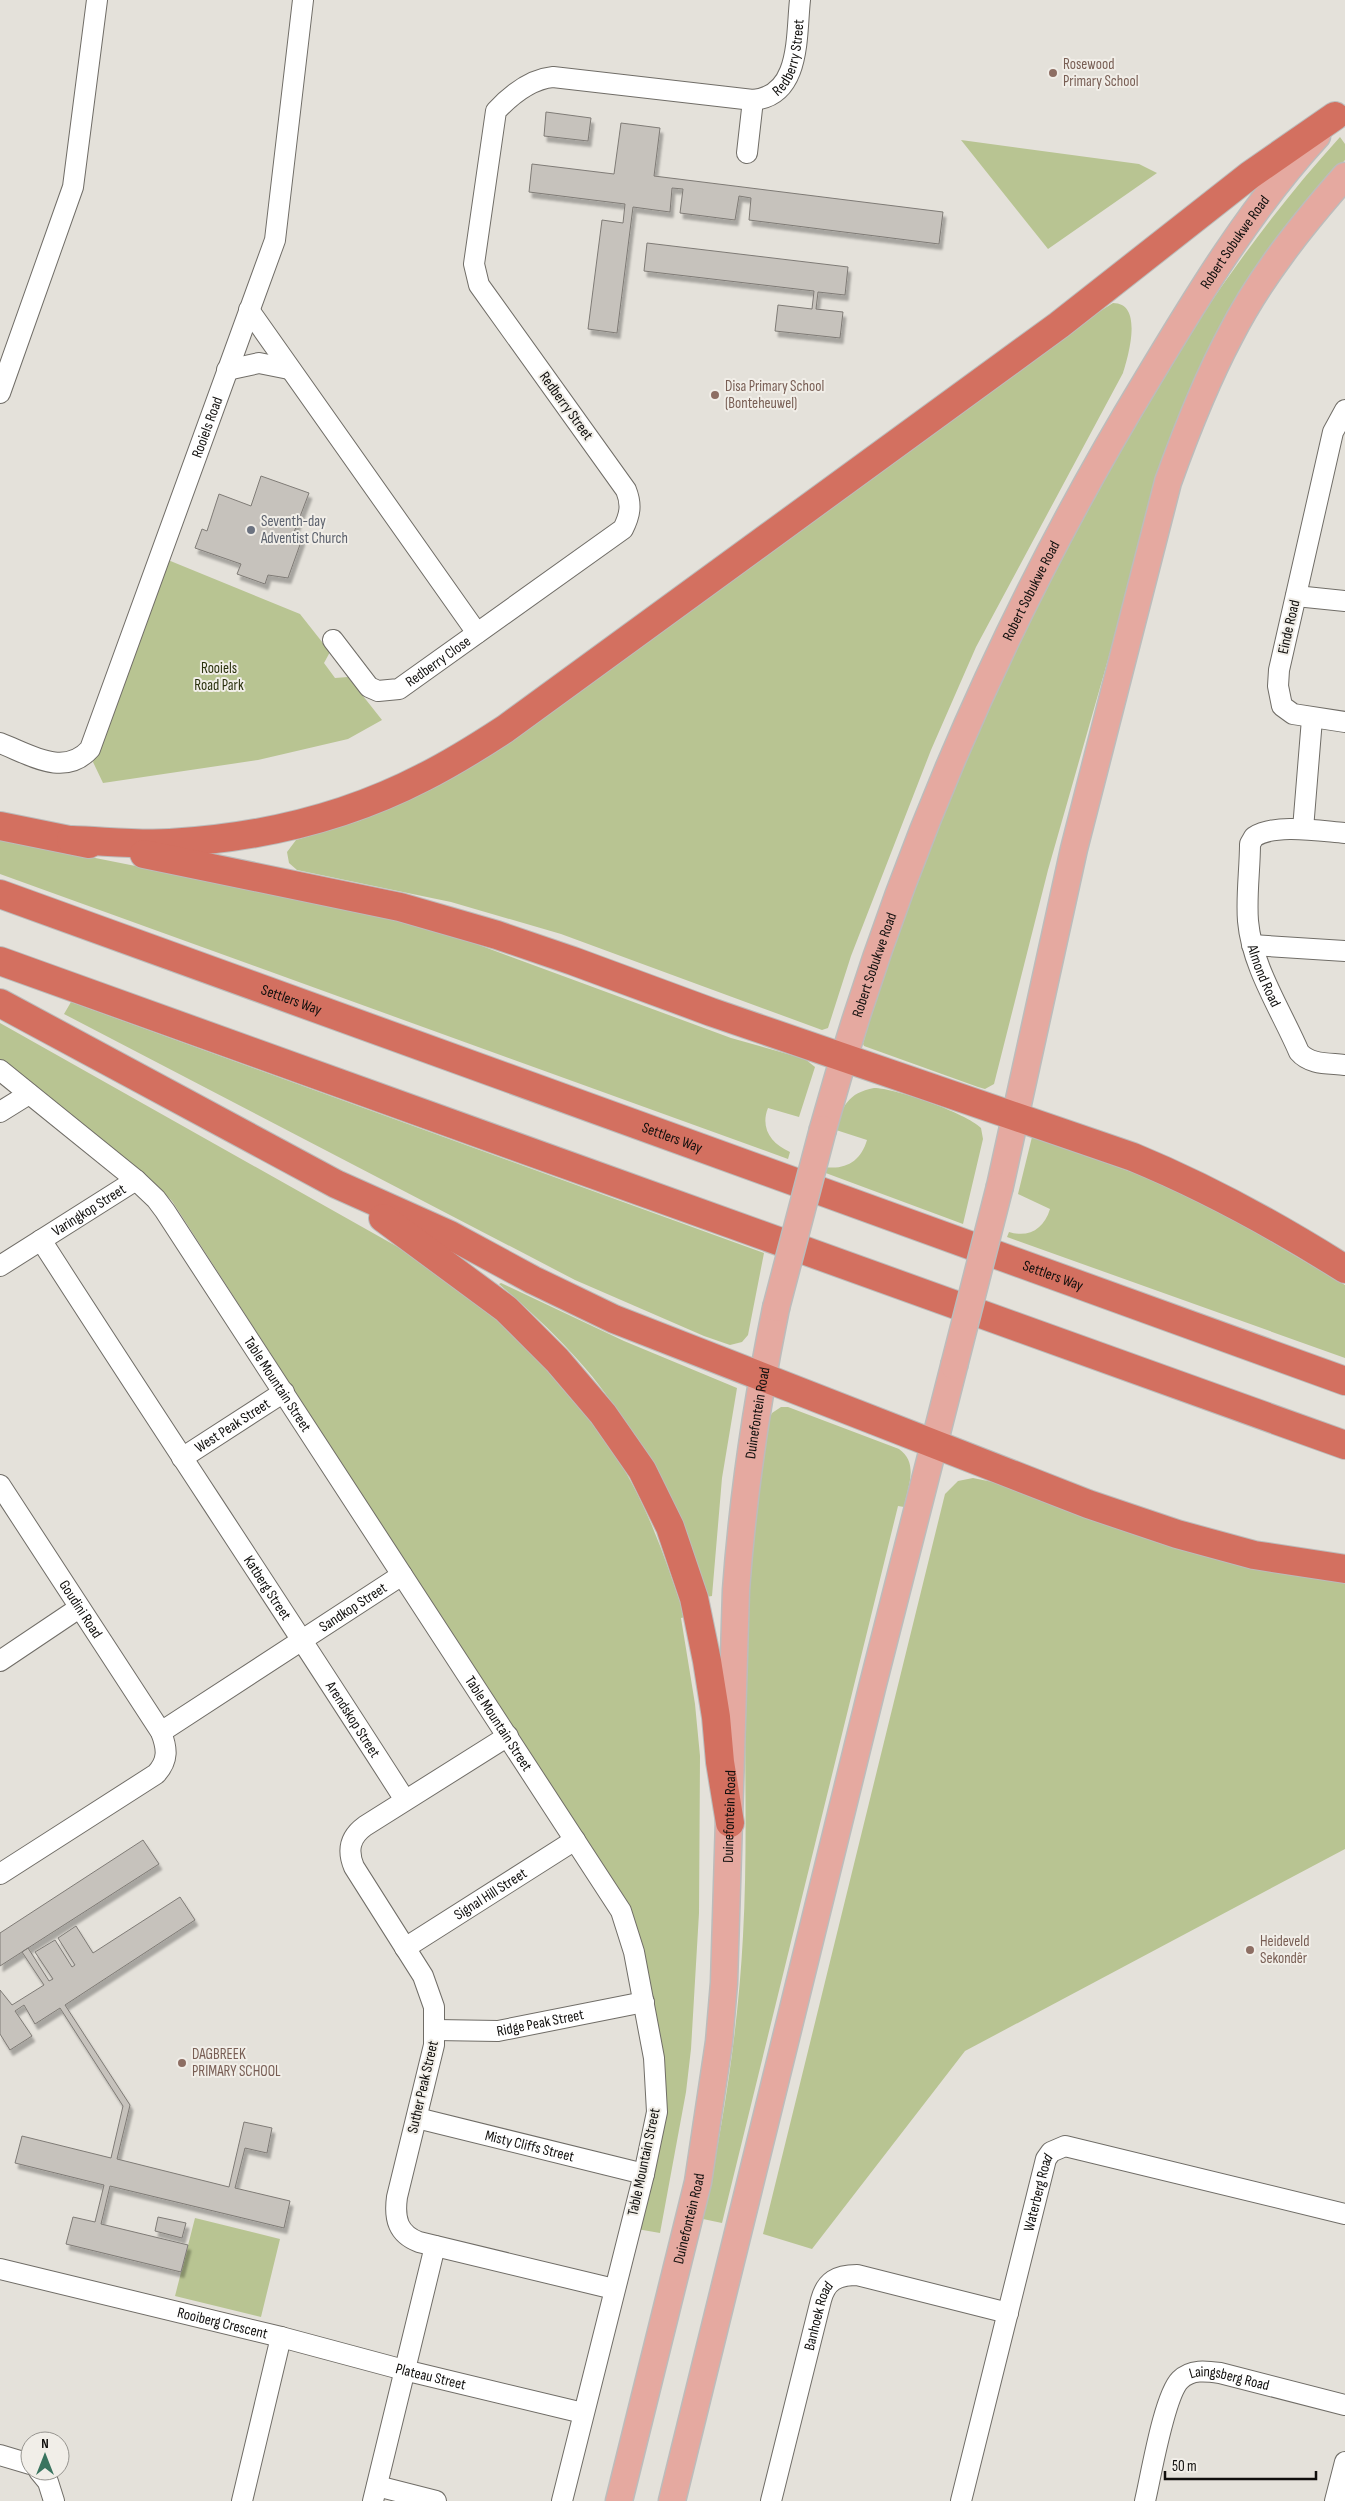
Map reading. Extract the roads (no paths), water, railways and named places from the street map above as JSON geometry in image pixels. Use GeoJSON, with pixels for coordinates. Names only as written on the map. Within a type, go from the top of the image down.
{"type":"FeatureCollection","features":[{"type":"Feature","properties":{"kind":"highway"},"geometry":{"type":"LineString","coordinates":[[71,840],[168,843],[264,833],[306,823],[389,794],[454,761],[513,723],[1059,325],[1250,175],[1340,112]]}},
{"type":"Feature","properties":{"kind":"highway"},"geometry":{"type":"LineString","coordinates":[[0,826],[400,907],[573,960],[711,1012],[1014,1118],[1133,1157],[1182,1178],[1285,1231],[1345,1269]]}},
{"type":"Feature","properties":{"kind":"highway","name":"Settlers Way"},"geometry":{"type":"LineString","coordinates":[[0,894],[1345,1382]]}},
{"type":"Feature","properties":{"kind":"highway"},"geometry":{"type":"LineString","coordinates":[[0,961],[1345,1445]]}},
{"type":"Feature","properties":{"kind":"highway"},"geometry":{"type":"LineString","coordinates":[[0,1003],[336,1184],[450,1235],[614,1319],[1088,1504],[1177,1534],[1254,1556],[1345,1569]]}},
{"type":"Feature","properties":{"kind":"highway"},"geometry":{"type":"LineString","coordinates":[[336,1184],[506,1309],[558,1360],[603,1414],[642,1470],[670,1527],[694,1598],[716,1717],[720,1762],[730,1823]]}},
{"type":"Feature","properties":{"kind":"main road","name":"Robert Sobukwe Road"},"geometry":{"type":"LineString","coordinates":[[822,1129],[843,1057],[896,899],[964,730],[1009,632],[1078,498],[1168,345],[1250,217],[1293,162],[1340,112]]}},
{"type":"Feature","properties":{"kind":"main road"},"geometry":{"type":"LineString","coordinates":[[672,2501],[1000,1186],[1074,849],[1168,482],[1187,428],[1230,334],[1258,288],[1287,246],[1345,176]]}},
{"type":"Feature","properties":{"kind":"main road","name":"Duinefontein Road"},"geometry":{"type":"LineString","coordinates":[[619,2501],[698,2182],[707,2127],[724,1983],[736,1590],[744,1495],[762,1378],[776,1308],[822,1129]]}},
{"type":"Feature","properties":{"kind":"street"},"geometry":{"type":"LineString","coordinates":[[0,392],[74,188],[97,0]]}},
{"type":"Feature","properties":{"kind":"street","name":"Rooiels Road"},"geometry":{"type":"LineString","coordinates":[[0,743],[54,764],[71,763],[90,749],[275,240],[303,0]]}},
{"type":"Feature","properties":{"kind":"street","name":"Redberry Street"},"geometry":{"type":"LineString","coordinates":[[477,633],[623,529],[630,506],[626,490],[620,481],[478,285],[474,264],[496,111],[530,83],[540,78],[553,77],[753,100],[762,99],[778,92],[789,78],[800,0]]}},
{"type":"Feature","properties":{"kind":"street"},"geometry":{"type":"LineString","coordinates":[[748,153],[753,100]]}},
{"type":"Feature","properties":{"kind":"street"},"geometry":{"type":"LineString","coordinates":[[249,310],[477,633]]}},
{"type":"Feature","properties":{"kind":"street"},"geometry":{"type":"LineString","coordinates":[[227,370],[259,363],[289,369]]}},
{"type":"Feature","properties":{"kind":"street","name":"Einde Road"},"geometry":{"type":"LineString","coordinates":[[1345,410],[1333,432],[1280,670],[1279,697],[1282,706],[1293,714],[1312,719],[1345,722]]}},
{"type":"Feature","properties":{"kind":"street"},"geometry":{"type":"LineString","coordinates":[[1296,596],[1345,602]]}},
{"type":"Feature","properties":{"kind":"street","name":"Redberry Close"},"geometry":{"type":"LineString","coordinates":[[334,640],[369,687],[378,691],[390,691],[399,689],[477,633]]}},
{"type":"Feature","properties":{"kind":"street"},"geometry":{"type":"LineString","coordinates":[[1312,719],[1303,829],[1345,833]]}},
{"type":"Feature","properties":{"kind":"street","name":"Almond Road"},"geometry":{"type":"LineString","coordinates":[[1303,829],[1258,834],[1250,844],[1248,920],[1252,945],[1263,976],[1299,1052],[1304,1058],[1314,1062],[1345,1065]]}},
{"type":"Feature","properties":{"kind":"street"},"geometry":{"type":"LineString","coordinates":[[1252,945],[1345,951]]}},
{"type":"Feature","properties":{"kind":"street","name":"Table Mountain Street"},"geometry":{"type":"LineString","coordinates":[[0,1070],[136,1180],[156,1199],[165,1211],[621,1911],[629,1933],[644,2002],[654,2058],[657,2112],[644,2174],[562,2501]]}},
{"type":"Feature","properties":{"kind":"street"},"geometry":{"type":"LineString","coordinates":[[0,1112],[29,1094]]}},
{"type":"Feature","properties":{"kind":"street","name":"Varingkop Street"},"geometry":{"type":"LineString","coordinates":[[41,1240],[136,1180]]}},
{"type":"Feature","properties":{"kind":"street"},"geometry":{"type":"LineString","coordinates":[[0,1266],[41,1240]]}},
{"type":"Feature","properties":{"kind":"street","name":"Katberg Street"},"geometry":{"type":"LineString","coordinates":[[41,1240],[303,1640]]}},
{"type":"Feature","properties":{"kind":"street","name":"West Peak Street"},"geometry":{"type":"LineString","coordinates":[[182,1458],[284,1392]]}},
{"type":"Feature","properties":{"kind":"street","name":"Goudini Road"},"geometry":{"type":"LineString","coordinates":[[0,1485],[161,1732]]}},
{"type":"Feature","properties":{"kind":"street","name":"Sandkop Street"},"geometry":{"type":"LineString","coordinates":[[303,1640],[402,1575]]}},
{"type":"Feature","properties":{"kind":"street"},"geometry":{"type":"LineString","coordinates":[[0,1661],[79,1608]]}},
{"type":"Feature","properties":{"kind":"street"},"geometry":{"type":"LineString","coordinates":[[0,1874],[156,1774],[162,1768],[166,1754],[161,1732],[303,1640]]}},
{"type":"Feature","properties":{"kind":"street","name":"Arendskop Street"},"geometry":{"type":"LineString","coordinates":[[303,1640],[405,1800]]}},
{"type":"Feature","properties":{"kind":"street","name":"Suther Peak Street"},"geometry":{"type":"LineString","coordinates":[[508,1736],[405,1800],[353,1837],[350,1851],[354,1868],[423,1976],[432,1997],[436,2030],[417,2118],[397,2197],[397,2222],[401,2231],[408,2238],[614,2289]]}},
{"type":"Feature","properties":{"kind":"street","name":"Signal Hill Street"},"geometry":{"type":"LineString","coordinates":[[405,1948],[575,1840]]}},
{"type":"Feature","properties":{"kind":"street","name":"Ridge Peak Street"},"geometry":{"type":"LineString","coordinates":[[436,2030],[498,2031],[644,2002]]}},
{"type":"Feature","properties":{"kind":"street","name":"Misty Cliffs Street"},"geometry":{"type":"LineString","coordinates":[[417,2118],[644,2174]]}},
{"type":"Feature","properties":{"kind":"street","name":"Waterberg Road"},"geometry":{"type":"LineString","coordinates":[[961,2501],[1046,2159],[1058,2148],[1065,2146],[1345,2214]]}},
{"type":"Feature","properties":{"kind":"street"},"geometry":{"type":"LineString","coordinates":[[435,2246],[375,2494],[436,2501]]}},
{"type":"Feature","properties":{"kind":"street","name":"Rooiberg Crescent"},"geometry":{"type":"LineString","coordinates":[[0,2268],[281,2336],[242,2501]]}},
{"type":"Feature","properties":{"kind":"street","name":"Banhoek Road"},"geometry":{"type":"LineString","coordinates":[[771,2501],[820,2300],[829,2282],[839,2277],[857,2275],[1008,2313]]}},
{"type":"Feature","properties":{"kind":"street","name":"Plateau Street"},"geometry":{"type":"LineString","coordinates":[[281,2336],[404,2370],[583,2413]]}},
{"type":"Feature","properties":{"kind":"street","name":"Laingsberg Road"},"geometry":{"type":"LineString","coordinates":[[1145,2501],[1170,2397],[1180,2380],[1188,2374],[1199,2371],[1220,2373],[1345,2405]]}},
{"type":"Feature","properties":{"kind":"street"},"geometry":{"type":"LineString","coordinates":[[0,2455],[20,2461]]}},
{"type":"Feature","properties":{"kind":"street"},"geometry":{"type":"LineString","coordinates":[[1336,2501],[1345,2462]]}},
{"type":"Feature","properties":{"kind":"street"},"geometry":{"type":"LineString","coordinates":[[47,2481],[54,2501]]}},
{"type":"Feature","properties":{"kind":"place","name":"Rosewood Primary School"},"geometry":{"type":"Point","coordinates":[1053,73]}},
{"type":"Feature","properties":{"kind":"place","name":"Disa Primary School (Bonteheuwel)"},"geometry":{"type":"Point","coordinates":[715,395]}},
{"type":"Feature","properties":{"kind":"place","name":"Seventh-day Adventist Church"},"geometry":{"type":"Point","coordinates":[251,530]}},
{"type":"Feature","properties":{"kind":"place","name":"Heideveld Sekondêr"},"geometry":{"type":"Point","coordinates":[1250,1950]}},
{"type":"Feature","properties":{"kind":"place","name":"DAGBREEK PRIMARY SCHOOL"},"geometry":{"type":"Point","coordinates":[182,2063]}},
{"type":"Feature","properties":{"kind":"park label","name":"Rooiels Road Park"},"geometry":{"type":"Point","coordinates":[219,676]}}]}
